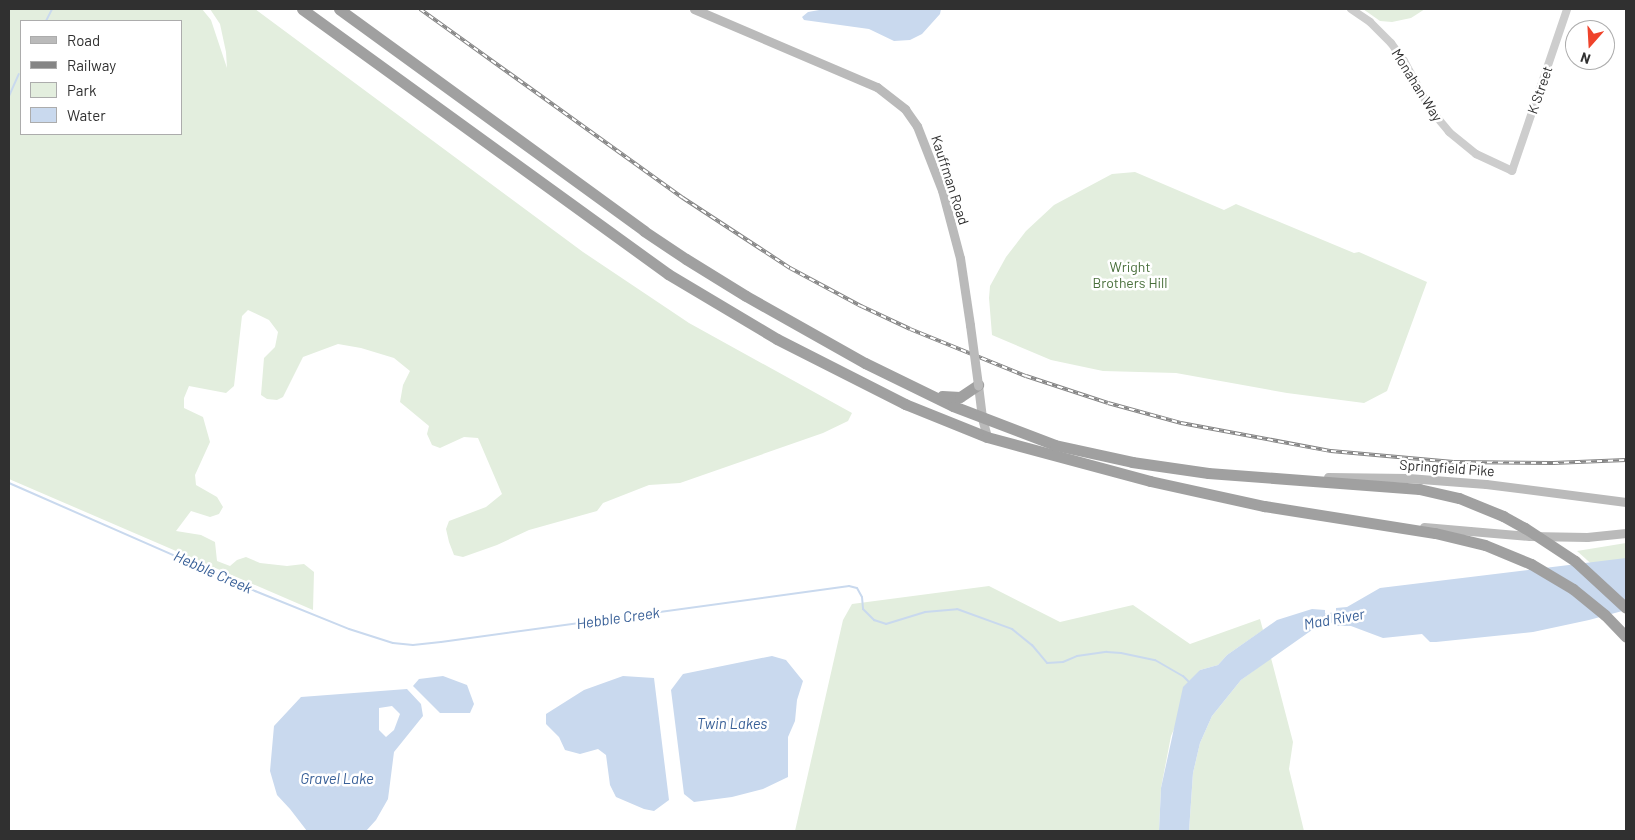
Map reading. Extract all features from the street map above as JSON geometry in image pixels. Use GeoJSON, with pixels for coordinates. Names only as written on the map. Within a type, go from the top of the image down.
{"type":"FeatureCollection","features":[{"type":"Feature","properties":{"kind":"highway"},"geometry":{"type":"LineString","coordinates":[[302,9],[600,226],[710,299],[858,381],[931,416],[988,437],[1141,478],[1283,509],[1435,533],[1485,545],[1514,556],[1556,578],[1589,601],[1622,633]]}},
{"type":"Feature","properties":{"kind":"highway"},"geometry":{"type":"LineString","coordinates":[[338,9],[644,231],[746,296],[906,384],[982,418],[1055,445],[1132,462],[1208,473],[1419,489],[1459,498],[1503,516],[1525,528],[1575,561],[1626,608]]}},
{"type":"Feature","properties":{"kind":"highway"},"geometry":{"type":"LineString","coordinates":[[843,351],[949,398],[964,395],[978,384]]}},
{"type":"Feature","properties":{"kind":"main road","name":"Kauffman Road"},"geometry":{"type":"LineString","coordinates":[[694,9],[877,88],[905,109],[917,126],[942,190],[960,258],[982,418],[988,437]]}},
{"type":"Feature","properties":{"kind":"main road","name":"Springfield Pike"},"geometry":{"type":"LineString","coordinates":[[1264,477],[1408,478],[1486,484],[1626,502]]}},
{"type":"Feature","properties":{"kind":"main road"},"geometry":{"type":"LineString","coordinates":[[1283,509],[1422,526],[1530,536],[1587,537],[1626,533]]}},
{"type":"Feature","properties":{"kind":"street","name":"Monahan Way"},"geometry":{"type":"LineString","coordinates":[[1352,9],[1370,22],[1391,43],[1404,61],[1430,109],[1449,132],[1476,154],[1512,171]]}},
{"type":"Feature","properties":{"kind":"street","name":"K Street"},"geometry":{"type":"LineString","coordinates":[[1512,171],[1567,9]]}},
{"type":"Feature","properties":{"kind":"green space"},"geometry":{"type":"Polygon","coordinates":[[[9,9],[202,9],[211,20],[227,68],[226,52],[220,24],[210,9],[255,9],[583,252],[689,323],[852,413],[848,421],[823,433],[680,483],[649,485],[603,503],[597,511],[529,530],[497,545],[463,557],[454,555],[446,529],[449,521],[486,507],[502,494],[478,438],[464,437],[440,448],[432,445],[427,434],[429,426],[400,402],[403,385],[410,371],[394,358],[361,348],[338,344],[303,357],[283,397],[277,400],[267,399],[261,395],[264,358],[275,347],[278,332],[269,320],[248,310],[242,316],[234,386],[226,393],[189,386],[184,398],[184,408],[203,417],[210,442],[195,475],[196,485],[217,497],[223,507],[219,514],[210,517],[191,511],[176,531],[201,535],[215,542],[217,561],[230,566],[237,560],[246,557],[260,563],[287,566],[304,564],[314,572],[313,610],[9,479],[9,9]]]}},
{"type":"Feature","properties":{"kind":"green space"},"geometry":{"type":"Polygon","coordinates":[[[1363,9],[1425,9],[1411,18],[1392,22],[1380,21],[1363,9]]]}},
{"type":"Feature","properties":{"kind":"green space","name":"Wright Brothers Hill"},"geometry":{"type":"Polygon","coordinates":[[[1135,172],[1224,210],[1236,204],[1354,253],[1359,252],[1427,282],[1387,391],[1364,403],[1287,393],[1176,373],[1103,371],[1051,360],[992,335],[990,286],[1006,257],[1026,231],[1054,205],[1112,174],[1135,172]]]}},
{"type":"Feature","properties":{"kind":"green space"},"geometry":{"type":"Polygon","coordinates":[[[1626,543],[1626,595],[1577,551],[1626,543]]]}},
{"type":"Feature","properties":{"kind":"green space"},"geometry":{"type":"Polygon","coordinates":[[[989,586],[1060,622],[1133,605],[1190,644],[1260,619],[1263,630],[1227,655],[1218,665],[1200,670],[1171,736],[1161,788],[1159,831],[795,831],[843,620],[852,604],[989,586]]]}},
{"type":"Feature","properties":{"kind":"green space"},"geometry":{"type":"Polygon","coordinates":[[[1271,658],[1293,742],[1289,769],[1304,831],[1189,831],[1193,773],[1200,743],[1212,716],[1241,680],[1271,658]]]}},
{"type":"Feature","properties":{"kind":"water"},"geometry":{"type":"Polygon","coordinates":[[[825,9],[941,9],[940,14],[922,34],[910,40],[894,41],[869,29],[804,20],[802,17],[808,12],[825,9]]]}},
{"type":"Feature","properties":{"kind":"water"},"geometry":{"type":"Polygon","coordinates":[[[1626,558],[1626,610],[1589,620],[1533,632],[1436,642],[1430,642],[1422,634],[1383,638],[1351,626],[1337,626],[1337,622],[1344,620],[1337,619],[1336,615],[1343,613],[1336,612],[1336,608],[1347,607],[1380,588],[1626,558]]]}},
{"type":"Feature","properties":{"kind":"water"},"geometry":{"type":"Polygon","coordinates":[[[1312,609],[1325,610],[1325,614],[1319,615],[1325,616],[1325,620],[1319,622],[1326,623],[1326,627],[1312,630],[1241,680],[1212,716],[1200,743],[1193,773],[1189,831],[1159,831],[1161,788],[1183,687],[1200,670],[1218,665],[1227,655],[1277,620],[1312,609]]]}},
{"type":"Feature","properties":{"kind":"water","name":"Twin Lakes"},"geometry":{"type":"Polygon","coordinates":[[[772,656],[786,660],[803,681],[797,700],[795,721],[788,737],[788,777],[763,789],[732,797],[694,802],[684,794],[671,690],[683,674],[772,656]]]}},
{"type":"Feature","properties":{"kind":"water"},"geometry":{"type":"Polygon","coordinates":[[[443,676],[467,685],[474,704],[470,713],[440,713],[413,686],[419,679],[443,676]]]}},
{"type":"Feature","properties":{"kind":"water","name":"Twin Lakes"},"geometry":{"type":"Polygon","coordinates":[[[623,676],[654,678],[669,800],[654,811],[644,809],[616,797],[610,785],[606,755],[598,749],[580,754],[565,750],[559,737],[546,724],[546,714],[584,690],[623,676]]]}},
{"type":"Feature","properties":{"kind":"water","name":"Gravel Lake"},"geometry":{"type":"Polygon","coordinates":[[[407,689],[421,704],[423,716],[394,752],[388,799],[376,820],[366,831],[307,831],[277,795],[270,771],[274,726],[301,697],[407,689]],[[392,706],[379,708],[379,730],[386,737],[394,730],[400,714],[392,706]]]}},
{"type":"Feature","properties":{"kind":"waterway"},"geometry":{"type":"LineString","coordinates":[[46,20],[52,9]]}},
{"type":"Feature","properties":{"kind":"waterway"},"geometry":{"type":"LineString","coordinates":[[9,96],[19,74]]}},
{"type":"Feature","properties":{"kind":"waterway","name":"Hebble Creek"},"geometry":{"type":"LineString","coordinates":[[9,483],[255,591],[349,629],[393,643],[413,645],[441,642],[849,586],[857,588],[862,597],[863,609],[874,620],[886,624],[925,612],[957,609],[1012,629],[1032,645],[1047,663],[1063,662],[1077,656],[1107,652],[1121,653],[1155,660],[1183,676],[1190,683]]}},
{"type":"Feature","properties":{"kind":"waterway","name":"Mad River"},"geometry":{"type":"LineString","coordinates":[[1313,620],[1348,616]]}},
{"type":"Feature","properties":{"kind":"railway"},"geometry":{"type":"LineString","coordinates":[[420,9],[683,198],[790,268],[861,306],[910,329],[1026,376],[1108,403],[1181,423],[1331,451],[1454,462],[1553,463],[1626,460]]}}]}
